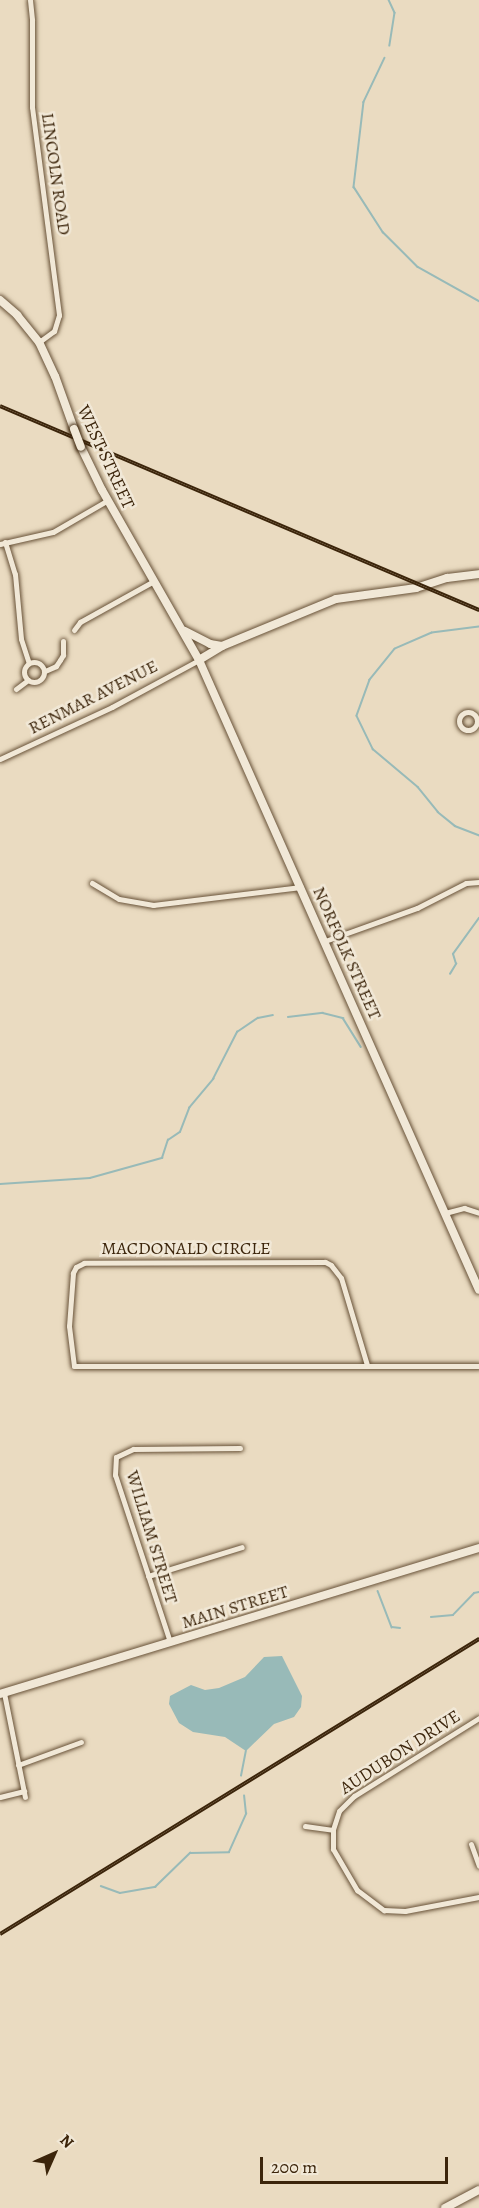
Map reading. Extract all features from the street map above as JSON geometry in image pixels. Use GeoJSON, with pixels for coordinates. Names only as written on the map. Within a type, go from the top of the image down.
{"type":"FeatureCollection","features":[{"type":"Feature","properties":{"kind":"main road","name":"WEST STREET"},"geometry":{"type":"LineString","coordinates":[[0,300],[22,320],[39,342],[55,376],[81,447],[108,500],[184,631]]}},
{"type":"Feature","properties":{"kind":"main road"},"geometry":{"type":"LineString","coordinates":[[199,660],[222,646],[336,599],[416,588],[447,578],[479,574]]}},
{"type":"Feature","properties":{"kind":"main road"},"geometry":{"type":"LineString","coordinates":[[184,631],[210,644],[222,646]]}},
{"type":"Feature","properties":{"kind":"main road","name":"NORFOLK STREET"},"geometry":{"type":"LineString","coordinates":[[184,631],[301,887],[479,1290]]}},
{"type":"Feature","properties":{"kind":"main road","name":"MAIN STREET"},"geometry":{"type":"LineString","coordinates":[[2,1694],[479,1548]]}},
{"type":"Feature","properties":{"kind":"main road"},"geometry":{"type":"LineString","coordinates":[[446,2208],[479,2190]]}},
{"type":"Feature","properties":{"kind":"street","name":"LINCOLN ROAD"},"geometry":{"type":"LineString","coordinates":[[30,0],[32,107],[59,315],[55,330],[39,342]]}},
{"type":"Feature","properties":{"kind":"street"},"geometry":{"type":"LineString","coordinates":[[28,680],[24,671],[29,663],[18,624],[15,574],[2,543],[60,529],[108,500]]}},
{"type":"Feature","properties":{"kind":"street"},"geometry":{"type":"LineString","coordinates":[[74,630],[81,622],[154,581]]}},
{"type":"Feature","properties":{"kind":"street"},"geometry":{"type":"LineString","coordinates":[[16,689],[28,680],[38,681],[43,677],[45,671],[56,666],[63,655],[63,641]]}},
{"type":"Feature","properties":{"kind":"street","name":"RENMAR AVENUE"},"geometry":{"type":"LineString","coordinates":[[0,759],[112,707],[199,660]]}},
{"type":"Feature","properties":{"kind":"street"},"geometry":{"type":"LineString","coordinates":[[29,663],[39,662],[45,671]]}},
{"type":"Feature","properties":{"kind":"street"},"geometry":{"type":"LineString","coordinates":[[325,941],[417,908],[466,883],[479,882]]}},
{"type":"Feature","properties":{"kind":"street"},"geometry":{"type":"LineString","coordinates":[[92,883],[119,899],[153,905],[301,887]]}},
{"type":"Feature","properties":{"kind":"street"},"geometry":{"type":"LineString","coordinates":[[445,1213],[464,1208],[479,1213]]}},
{"type":"Feature","properties":{"kind":"street","name":"MACDONALD CIRCLE"},"geometry":{"type":"LineString","coordinates":[[368,1365],[340,1278],[331,1265],[325,1262],[84,1263],[76,1267],[73,1273],[69,1326],[74,1366],[479,1366]]}},
{"type":"Feature","properties":{"kind":"street","name":"WILLIAM STREET"},"geometry":{"type":"LineString","coordinates":[[170,1642],[115,1475],[118,1455],[138,1449],[240,1448]]}},
{"type":"Feature","properties":{"kind":"street"},"geometry":{"type":"LineString","coordinates":[[148,1576],[242,1547]]}},
{"type":"Feature","properties":{"kind":"street"},"geometry":{"type":"LineString","coordinates":[[0,1797],[25,1794],[2,1694]]}},
{"type":"Feature","properties":{"kind":"street","name":"AUDUBON DRIVE"},"geometry":{"type":"LineString","coordinates":[[333,1830],[339,1811],[354,1796],[479,1718]]}},
{"type":"Feature","properties":{"kind":"street"},"geometry":{"type":"LineString","coordinates":[[18,1765],[81,1742]]}},
{"type":"Feature","properties":{"kind":"street"},"geometry":{"type":"LineString","coordinates":[[305,1826],[333,1830],[333,1849],[357,1890],[384,1910],[405,1911],[479,1897]]}},
{"type":"Feature","properties":{"kind":"street"},"geometry":{"type":"LineString","coordinates":[[471,1844],[479,1866]]}},
{"type":"Feature","properties":{"kind":"water"},"geometry":{"type":"Polygon","coordinates":[[[282,1656],[302,1696],[301,1707],[294,1717],[274,1724],[246,1751],[225,1737],[193,1732],[179,1723],[169,1704],[170,1696],[191,1685],[205,1690],[219,1688],[245,1677],[264,1657],[282,1656]]]}},
{"type":"Feature","properties":{"kind":"waterway"},"geometry":{"type":"LineString","coordinates":[[389,0],[395,13],[390,46]]}},
{"type":"Feature","properties":{"kind":"waterway"},"geometry":{"type":"LineString","coordinates":[[385,58],[364,102],[354,187],[383,232],[418,267],[479,301]]}},
{"type":"Feature","properties":{"kind":"waterway"},"geometry":{"type":"LineString","coordinates":[[479,627],[432,633],[395,649],[370,680],[357,716],[373,749],[418,787],[438,812],[455,826],[479,835]]}},
{"type":"Feature","properties":{"kind":"waterway"},"geometry":{"type":"LineString","coordinates":[[450,974],[456,964],[453,954],[479,918]]}},
{"type":"Feature","properties":{"kind":"waterway"},"geometry":{"type":"LineString","coordinates":[[288,1017],[323,1013],[343,1018],[361,1047]]}},
{"type":"Feature","properties":{"kind":"waterway"},"geometry":{"type":"LineString","coordinates":[[0,1184],[90,1178],[162,1158],[168,1140],[180,1132],[189,1108],[213,1079],[237,1032],[258,1018],[273,1015]]}},
{"type":"Feature","properties":{"kind":"waterway"},"geometry":{"type":"LineString","coordinates":[[378,1591],[392,1627],[400,1628]]}},
{"type":"Feature","properties":{"kind":"waterway"},"geometry":{"type":"LineString","coordinates":[[431,1617],[453,1615],[474,1593],[479,1592]]}},
{"type":"Feature","properties":{"kind":"waterway"},"geometry":{"type":"LineString","coordinates":[[241,1776],[246,1751]]}},
{"type":"Feature","properties":{"kind":"waterway"},"geometry":{"type":"LineString","coordinates":[[101,1886],[120,1893],[155,1887],[190,1853],[229,1852],[246,1814],[244,1796]]}},
{"type":"Feature","properties":{"kind":"railway"},"geometry":{"type":"LineString","coordinates":[[0,406],[479,610]]}},
{"type":"Feature","properties":{"kind":"railway"},"geometry":{"type":"LineString","coordinates":[[0,1934],[479,1639]]}}]}
